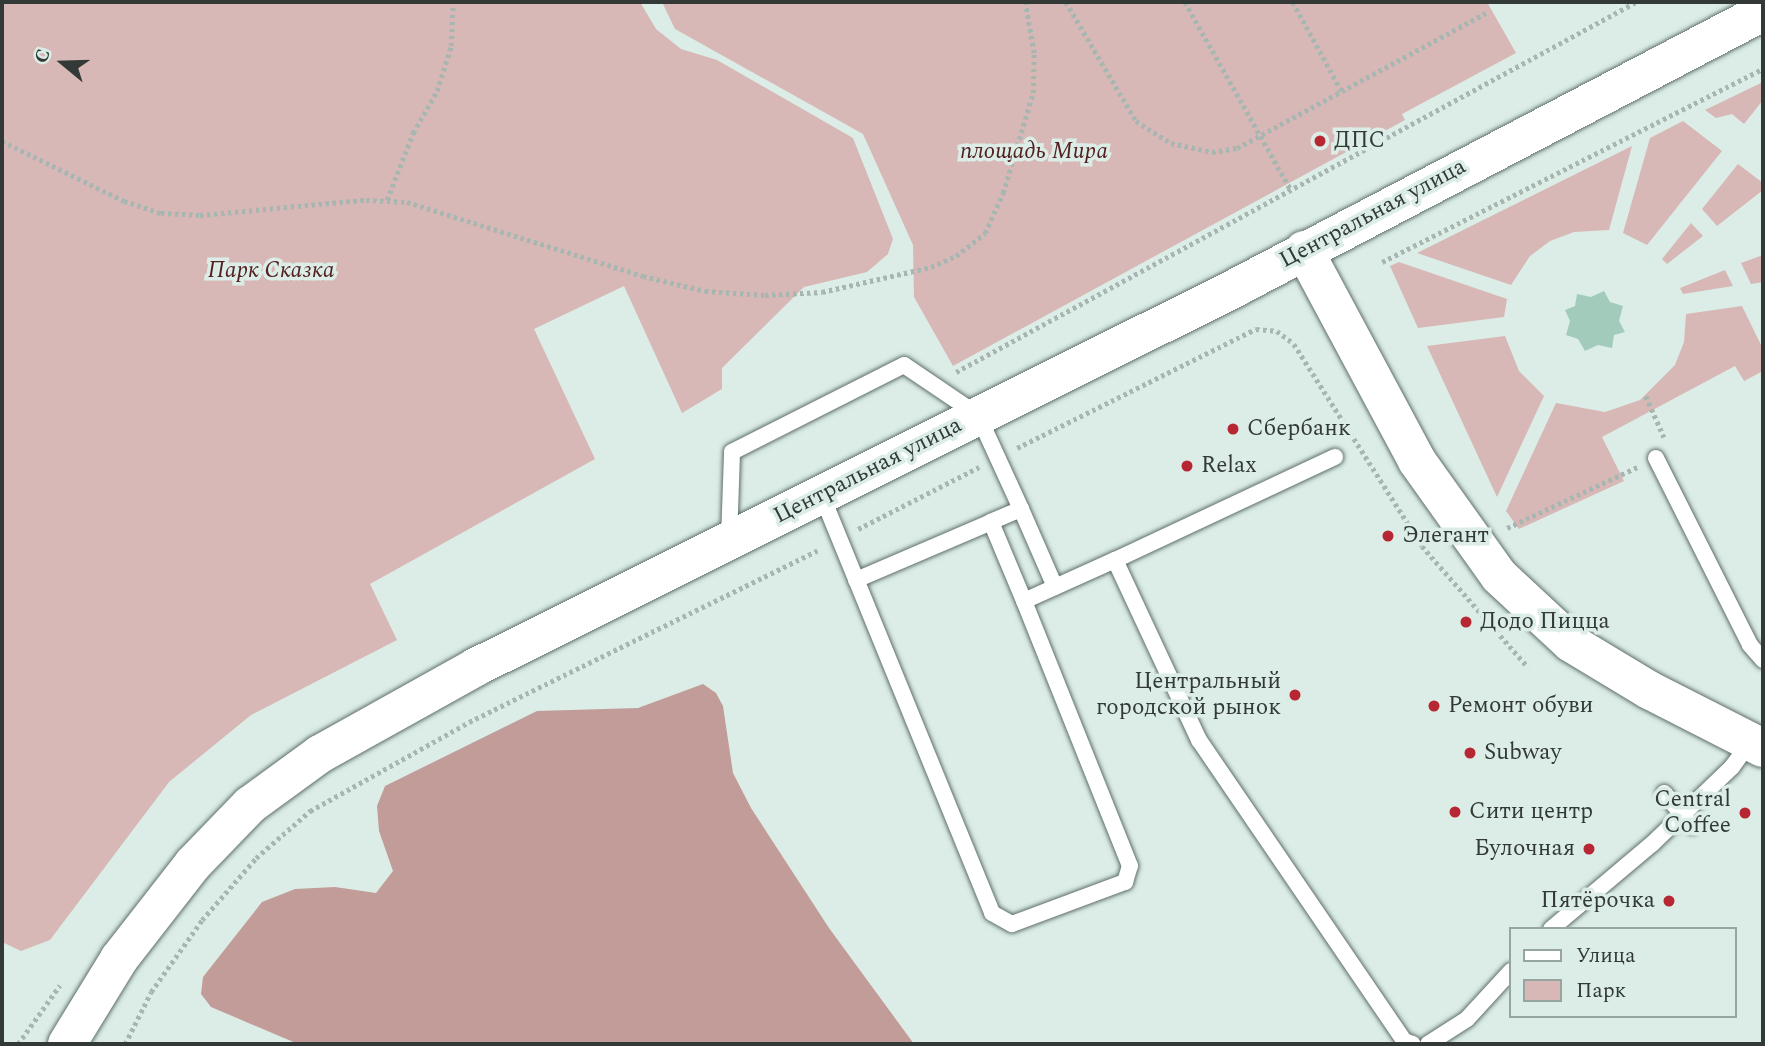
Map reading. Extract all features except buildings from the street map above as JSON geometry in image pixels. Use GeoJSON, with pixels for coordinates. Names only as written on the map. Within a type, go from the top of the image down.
{"type":"FeatureCollection","features":[{"type":"Feature","properties":{"kind":"main road","name":"Центральная улица"},"geometry":{"type":"LineString","coordinates":[[69,1041],[159,905],[221,834],[287,775],[476,667],[821,496],[1763,12]]}},
{"type":"Feature","properties":{"kind":"main road"},"geometry":{"type":"LineString","coordinates":[[1304,250],[1417,461],[1499,576],[1571,643],[1648,690],[1757,745]]}},
{"type":"Feature","properties":{"kind":"lane"},"geometry":{"type":"LineString","coordinates":[[729,542],[732,452],[904,365],[978,415],[1055,587]]}},
{"type":"Feature","properties":{"kind":"lane"},"geometry":{"type":"LineString","coordinates":[[1024,601],[1335,457]]}},
{"type":"Feature","properties":{"kind":"lane"},"geometry":{"type":"LineString","coordinates":[[1656,458],[1750,645],[1763,660]]}},
{"type":"Feature","properties":{"kind":"lane"},"geometry":{"type":"LineString","coordinates":[[821,496],[992,913],[1012,924],[1125,882],[1130,866],[991,523]]}},
{"type":"Feature","properties":{"kind":"lane"},"geometry":{"type":"LineString","coordinates":[[856,580],[1021,509]]}},
{"type":"Feature","properties":{"kind":"lane"},"geometry":{"type":"LineString","coordinates":[[1115,560],[1213,763],[1404,1041],[1413,1044]]}},
{"type":"Feature","properties":{"kind":"lane"},"geometry":{"type":"LineString","coordinates":[[1555,927],[1687,820],[1732,767],[1757,745]]}},
{"type":"Feature","properties":{"kind":"lane"},"geometry":{"type":"LineString","coordinates":[[1664,793],[1687,820]]}},
{"type":"Feature","properties":{"kind":"lane"},"geometry":{"type":"LineString","coordinates":[[1428,1044],[1466,1018],[1510,972]]}},
{"type":"Feature","properties":{"kind":"path"},"geometry":{"type":"LineString","coordinates":[[387,200],[413,134],[437,92],[450,46],[453,2]]}},
{"type":"Feature","properties":{"kind":"path"},"geometry":{"type":"LineString","coordinates":[[2,141],[124,201],[161,213],[200,215],[387,200],[428,206],[643,276],[705,291],[765,295],[822,292],[905,275],[971,246],[995,215],[1033,93],[1034,53],[1025,2]]}},
{"type":"Feature","properties":{"kind":"path"},"geometry":{"type":"LineString","coordinates":[[1066,2],[1121,101],[1145,130],[1186,148],[1212,152],[1237,148],[1486,13]]}},
{"type":"Feature","properties":{"kind":"path"},"geometry":{"type":"LineString","coordinates":[[1185,2],[1291,190]]}},
{"type":"Feature","properties":{"kind":"path"},"geometry":{"type":"LineString","coordinates":[[1293,2],[1342,92]]}},
{"type":"Feature","properties":{"kind":"path"},"geometry":{"type":"LineString","coordinates":[[1382,262],[1763,69]]}},
{"type":"Feature","properties":{"kind":"path"},"geometry":{"type":"LineString","coordinates":[[125,1044],[151,992],[202,920],[256,858],[310,811],[469,722],[1256,329],[1278,331],[1294,344],[1422,545],[1528,667]]}},
{"type":"Feature","properties":{"kind":"path"},"geometry":{"type":"LineString","coordinates":[[1507,528],[1656,458],[1664,437],[1646,396]]}},
{"type":"Feature","properties":{"kind":"green space","name":"Парк Сказка"},"geometry":{"type":"Polygon","coordinates":[[[2,2],[640,2],[656,29],[681,49],[717,60],[853,138],[893,239],[888,254],[867,272],[804,287],[722,368],[722,389],[682,413],[624,286],[534,329],[595,459],[370,584],[397,640],[251,715],[169,782],[50,940],[21,951],[2,942],[2,2]]]}},
{"type":"Feature","properties":{"kind":"green space","name":"площадь Мира"},"geometry":{"type":"Polygon","coordinates":[[[662,2],[1487,2],[1516,53],[1402,114],[1405,120],[953,366],[914,297],[913,245],[863,134],[675,29],[662,2]]]}},
{"type":"Feature","properties":{"kind":"green space"},"geometry":{"type":"Polygon","coordinates":[[[1763,82],[1763,100],[1744,124],[1732,114],[1716,118],[1705,110],[1763,82]]]}},
{"type":"Feature","properties":{"kind":"green space"},"geometry":{"type":"Polygon","coordinates":[[[1683,121],[1722,151],[1647,245],[1623,233],[1650,138],[1683,121]]]}},
{"type":"Feature","properties":{"kind":"green space"},"geometry":{"type":"Polygon","coordinates":[[[1632,146],[1609,230],[1574,232],[1550,241],[1530,256],[1511,285],[1417,253],[1632,146]]]}},
{"type":"Feature","properties":{"kind":"green space"},"geometry":{"type":"Polygon","coordinates":[[[1738,164],[1763,183],[1763,190],[1717,226],[1702,209],[1738,164]]]}},
{"type":"Feature","properties":{"kind":"green space"},"geometry":{"type":"Polygon","coordinates":[[[1691,223],[1703,236],[1667,264],[1662,259],[1691,223]]]}},
{"type":"Feature","properties":{"kind":"green space"},"geometry":{"type":"Polygon","coordinates":[[[1763,255],[1763,282],[1751,284],[1741,263],[1763,255]]]}},
{"type":"Feature","properties":{"kind":"green space"},"geometry":{"type":"Polygon","coordinates":[[[1399,262],[1507,299],[1504,317],[1418,328],[1390,266],[1399,262]]]}},
{"type":"Feature","properties":{"kind":"green space"},"geometry":{"type":"Polygon","coordinates":[[[1725,270],[1733,286],[1683,294],[1680,288],[1725,270]]]}},
{"type":"Feature","properties":{"kind":"green space"},"geometry":{"type":"Polygon","coordinates":[[[1742,306],[1763,349],[1763,371],[1744,381],[1735,366],[1602,437],[1624,481],[1519,529],[1506,511],[1556,403],[1605,412],[1640,400],[1675,365],[1684,342],[1686,314],[1742,306]]]}},
{"type":"Feature","properties":{"kind":"green space"},"geometry":{"type":"Polygon","coordinates":[[[1505,336],[1519,371],[1544,396],[1497,497],[1427,346],[1505,336]]]}},
{"type":"Feature","properties":{"kind":"shaded area"},"geometry":{"type":"Polygon","coordinates":[[[1604,291],[1610,302],[1623,306],[1619,321],[1625,332],[1614,335],[1612,348],[1598,345],[1585,351],[1578,339],[1566,335],[1570,321],[1565,310],[1575,306],[1577,294],[1591,297],[1604,291]]]}},
{"type":"Feature","properties":{"kind":"shaded area"},"geometry":{"type":"Polygon","coordinates":[[[703,684],[716,693],[723,706],[733,773],[751,808],[829,928],[914,1044],[298,1044],[211,1007],[201,994],[203,977],[262,902],[295,889],[335,887],[376,893],[393,871],[379,831],[377,806],[385,786],[537,711],[638,708],[703,684]]]}},
{"type":"Feature","properties":{"kind":"place","name":"ДПС"},"geometry":{"type":"Point","coordinates":[1320,141]}},
{"type":"Feature","properties":{"kind":"place","name":"Сбербанк"},"geometry":{"type":"Point","coordinates":[1233,429]}},
{"type":"Feature","properties":{"kind":"place","name":"Relax"},"geometry":{"type":"Point","coordinates":[1187,466]}},
{"type":"Feature","properties":{"kind":"place","name":"Элегант"},"geometry":{"type":"Point","coordinates":[1388,536]}},
{"type":"Feature","properties":{"kind":"place","name":"Додо Пицца"},"geometry":{"type":"Point","coordinates":[1466,622]}},
{"type":"Feature","properties":{"kind":"place","name":"Центральный городской рынок"},"geometry":{"type":"Point","coordinates":[1295,695]}},
{"type":"Feature","properties":{"kind":"place","name":"Ремонт обуви"},"geometry":{"type":"Point","coordinates":[1434,706]}},
{"type":"Feature","properties":{"kind":"place","name":"Subway"},"geometry":{"type":"Point","coordinates":[1470,753]}},
{"type":"Feature","properties":{"kind":"place","name":"Сити центр"},"geometry":{"type":"Point","coordinates":[1455,812]}},
{"type":"Feature","properties":{"kind":"place","name":"Central Coffee"},"geometry":{"type":"Point","coordinates":[1745,813]}},
{"type":"Feature","properties":{"kind":"place","name":"Булочная"},"geometry":{"type":"Point","coordinates":[1589,849]}},
{"type":"Feature","properties":{"kind":"place","name":"Пятёрочка"},"geometry":{"type":"Point","coordinates":[1669,901]}}]}
